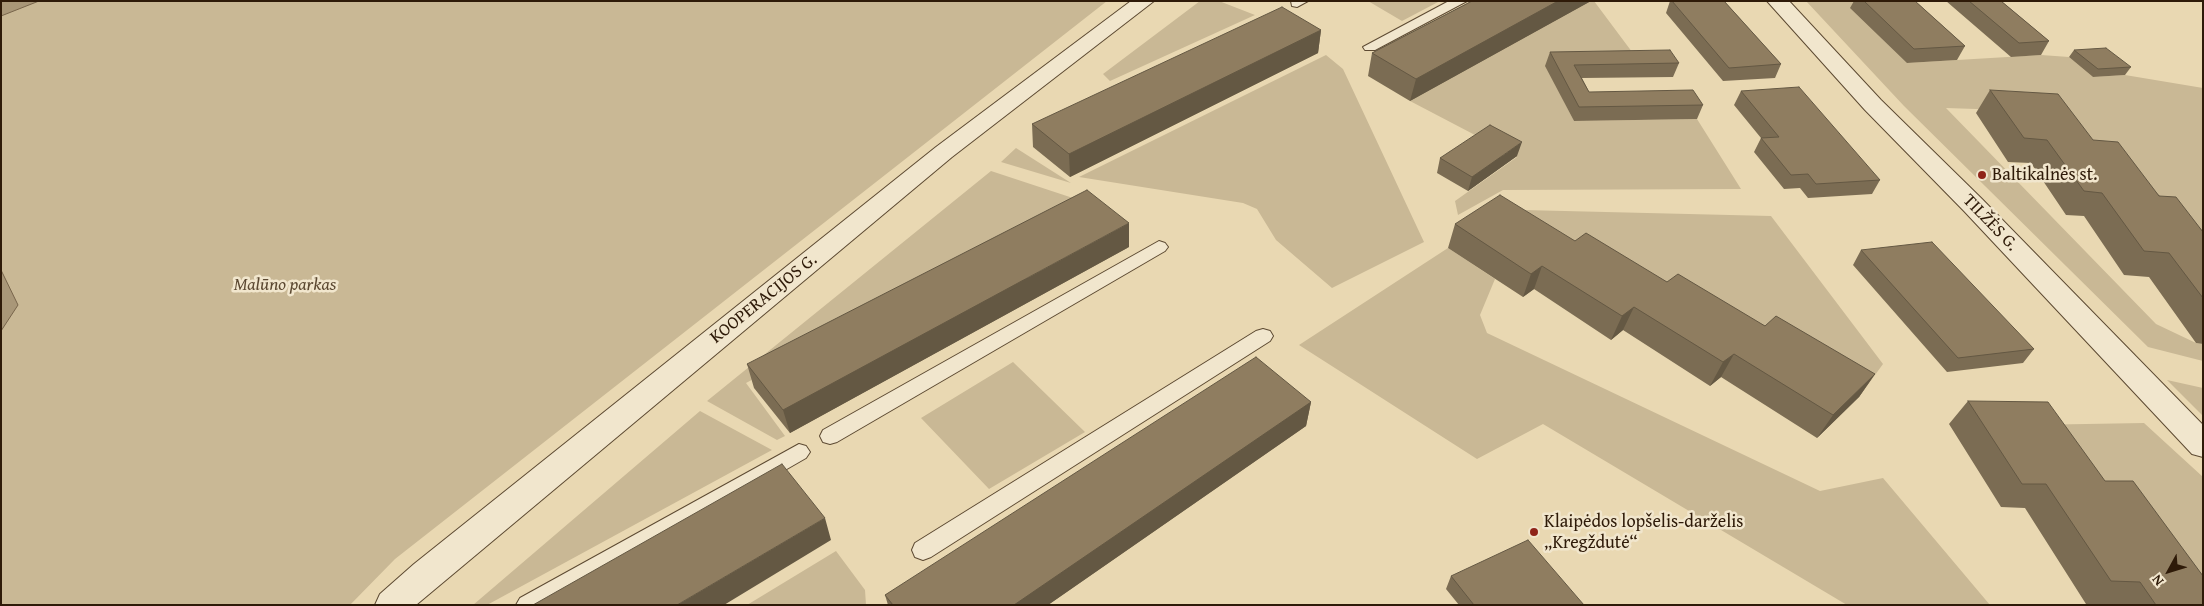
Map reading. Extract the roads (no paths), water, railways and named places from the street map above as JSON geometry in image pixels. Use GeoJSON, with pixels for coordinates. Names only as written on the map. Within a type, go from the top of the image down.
{"type":"FeatureCollection","features":[{"type":"Feature","properties":{"kind":"street","name":"KOOPERACIJOS G."},"geometry":{"type":"LineString","coordinates":[[392,605],[426,574],[944,152],[1144,1]]}},
{"type":"Feature","properties":{"kind":"street","name":"TILŽĖS G."},"geometry":{"type":"LineString","coordinates":[[1777,1],[1873,105],[1973,205],[2203,445]]}},
{"type":"Feature","properties":{"kind":"lane"},"geometry":{"type":"LineString","coordinates":[[1370,47],[1460,1]]}},
{"type":"Feature","properties":{"kind":"lane"},"geometry":{"type":"LineString","coordinates":[[830,436],[1159,247]]}},
{"type":"Feature","properties":{"kind":"lane"},"geometry":{"type":"LineString","coordinates":[[923,550],[1263,336]]}},
{"type":"Feature","properties":{"kind":"lane"},"geometry":{"type":"LineString","coordinates":[[528,605],[799,452]]}},
{"type":"Feature","properties":{"kind":"place","name":"Baltikalnės st."},"geometry":{"type":"Point","coordinates":[1982,175]}},
{"type":"Feature","properties":{"kind":"place","name":"Klaipėdos lopšelis-darželis „Kregždutė“"},"geometry":{"type":"Point","coordinates":[1534,532]}},
{"type":"Feature","properties":{"kind":"park label","name":"Malūno parkas"},"geometry":{"type":"Point","coordinates":[285,285]}}]}
